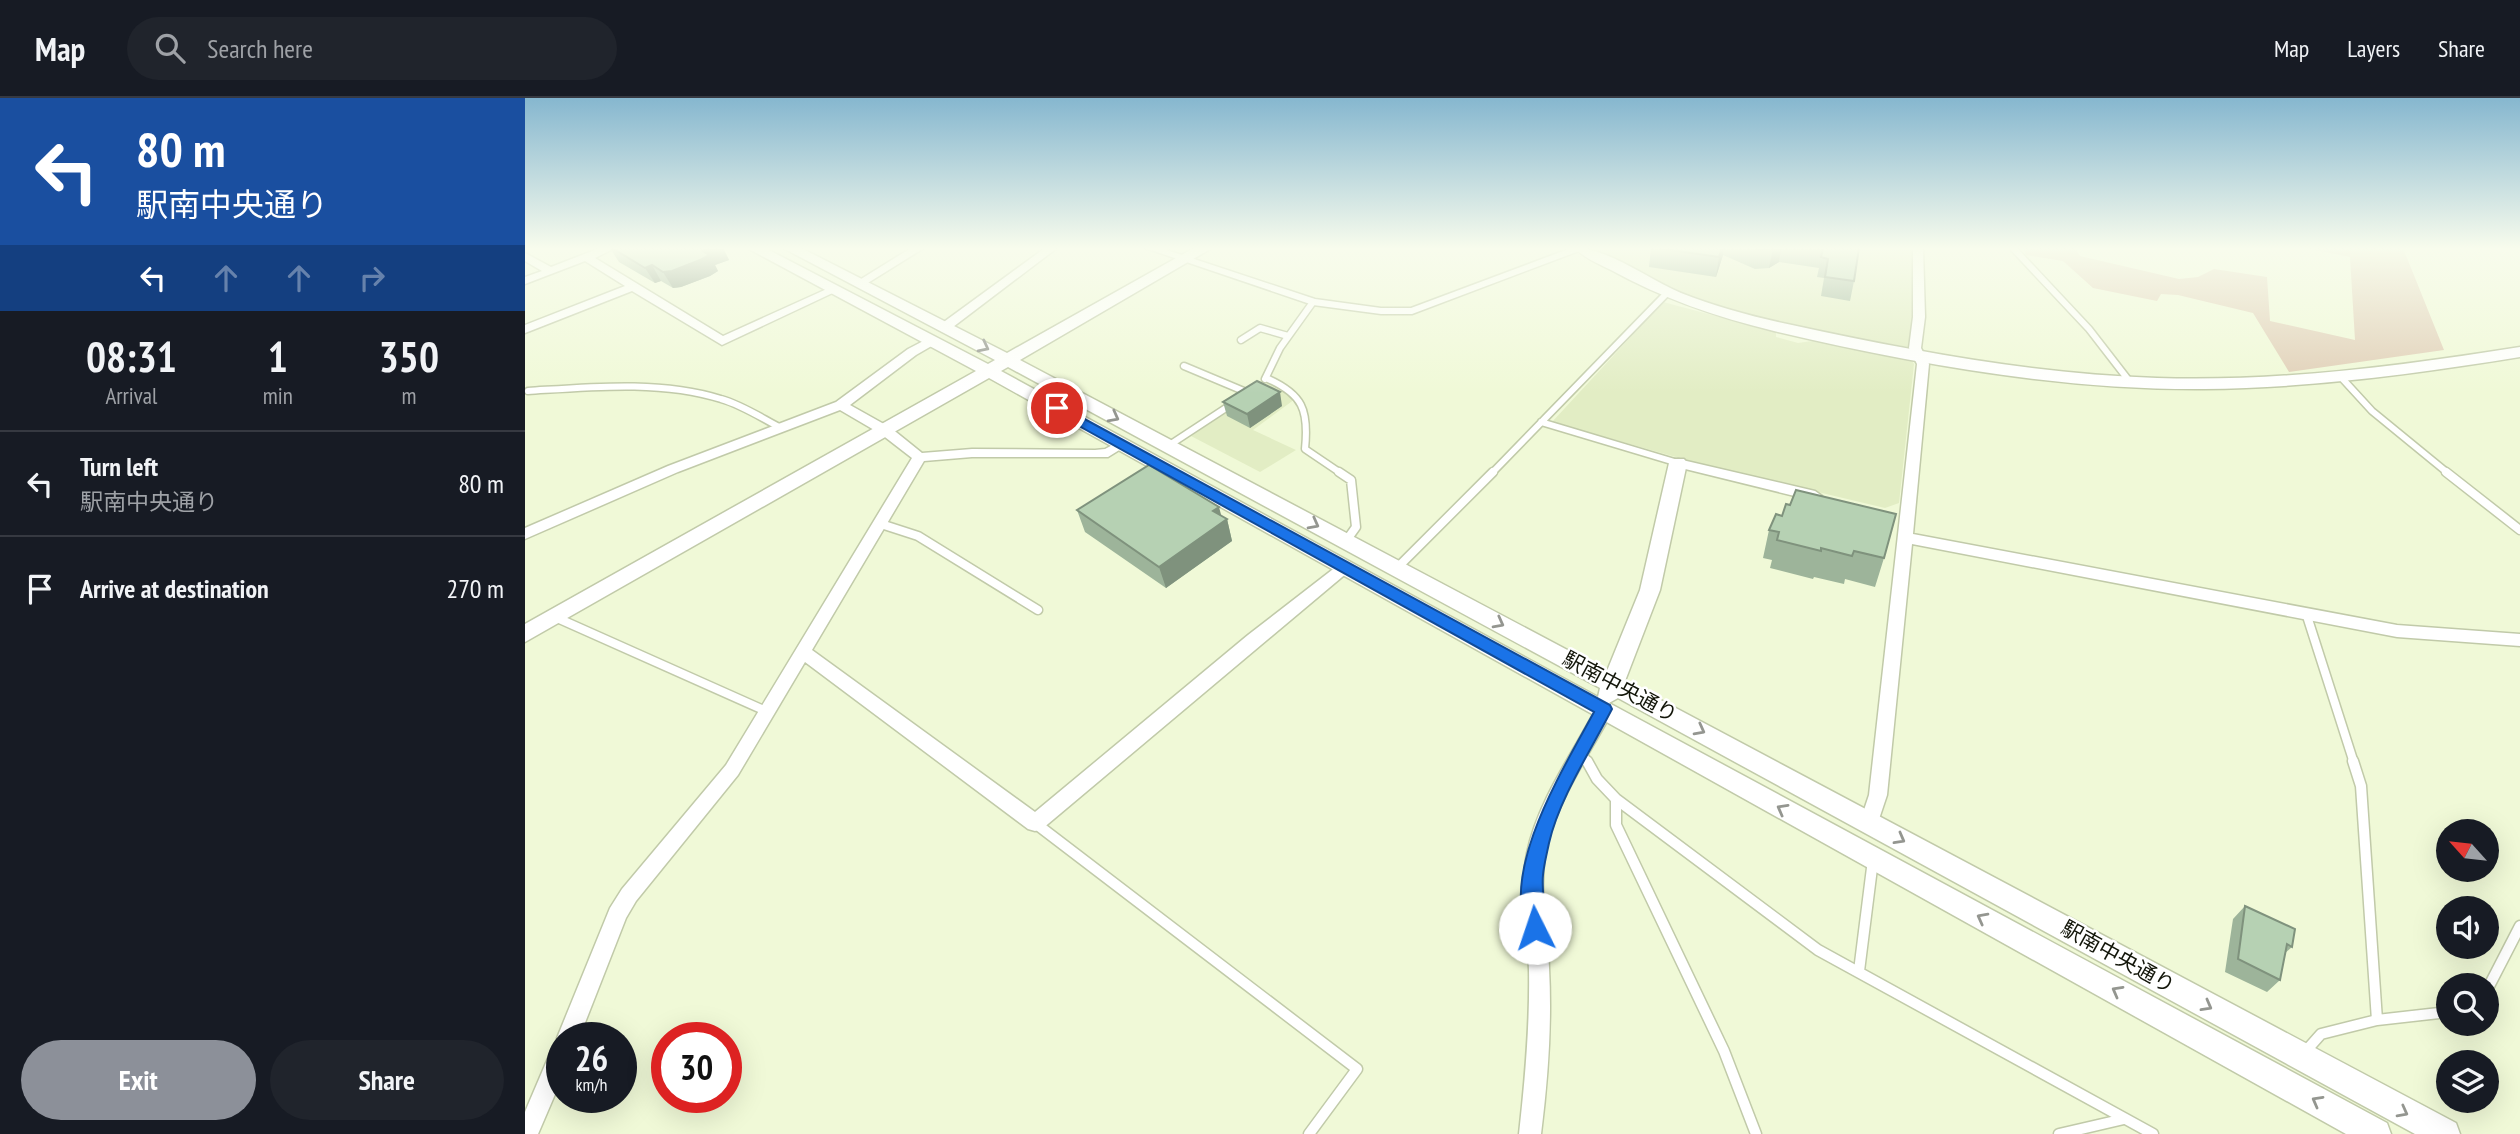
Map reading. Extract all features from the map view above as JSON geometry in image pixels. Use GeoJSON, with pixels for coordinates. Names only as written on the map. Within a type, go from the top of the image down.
{"type":"FeatureCollection","features":[{"type":"Feature","properties":{"kind":"street"},"geometry":{"type":"LineString","coordinates":[[525,329],[608,296]]}},
{"type":"Feature","properties":{"kind":"street"},"geometry":{"type":"LineString","coordinates":[[651,296],[722,341],[819,296]]}},
{"type":"Feature","properties":{"kind":"street","name":"駅南中央通り"},"geometry":{"type":"LineString","coordinates":[[845,296],[991,372],[1873,860],[2376,1134]]}},
{"type":"Feature","properties":{"kind":"street","name":"駅南中央通り"},"geometry":{"type":"LineString","coordinates":[[884,296],[1611,682],[2445,1134]]}},
{"type":"Feature","properties":{"kind":"street"},"geometry":{"type":"LineString","coordinates":[[945,327],[987,296]]}},
{"type":"Feature","properties":{"kind":"street"},"geometry":{"type":"LineString","coordinates":[[525,634],[1122,296]]}},
{"type":"Feature","properties":{"kind":"street"},"geometry":{"type":"LineString","coordinates":[[1296,296],[1313,302],[1381,311],[1412,311],[1452,296]]}},
{"type":"Feature","properties":{"kind":"street"},"geometry":{"type":"LineString","coordinates":[[1678,296],[1759,321],[1921,355],[2072,377],[2130,382],[2248,383],[2446,363],[2520,352]]}},
{"type":"Feature","properties":{"kind":"street"},"geometry":{"type":"LineString","coordinates":[[1869,822],[1878,795],[1903,537],[1898,516],[1923,364],[1921,355],[1915,348],[1919,296]]}},
{"type":"Feature","properties":{"kind":"street"},"geometry":{"type":"LineString","coordinates":[[525,534],[673,469],[841,405],[931,341]]}},
{"type":"Feature","properties":{"kind":"street"},"geometry":{"type":"LineString","coordinates":[[841,405],[886,431],[919,457],[1008,452],[1095,454],[1108,453],[1122,444]]}},
{"type":"Feature","properties":{"kind":"street"},"geometry":{"type":"LineString","coordinates":[[575,1022],[617,914],[629,895],[732,770],[919,457]]}},
{"type":"Feature","properties":{"kind":"street"},"geometry":{"type":"LineString","coordinates":[[1530,1134],[1540,1015],[1538,943],[1532,912],[1533,876],[1540,839],[1553,807],[1604,709],[1611,682],[1650,590],[1678,463],[1825,499]]}},
{"type":"Feature","properties":{"kind":"street"},"geometry":{"type":"LineString","coordinates":[[1903,537],[2397,631],[2520,640]]}},
{"type":"Feature","properties":{"kind":"street"},"geometry":{"type":"LineString","coordinates":[[804,653],[1035,823],[1254,639],[1346,568]]}},
{"type":"Feature","properties":{"kind":"street"},"geometry":{"type":"LineString","coordinates":[[527,1134],[546,1089]]}},
{"type":"Feature","properties":{"kind":"lane"},"geometry":{"type":"LineString","coordinates":[[1397,568],[1664,296]]}},
{"type":"Feature","properties":{"kind":"lane"},"geometry":{"type":"LineString","coordinates":[[2059,296],[2089,328],[2130,382]]}},
{"type":"Feature","properties":{"kind":"lane"},"geometry":{"type":"LineString","coordinates":[[1168,446],[1218,414],[1266,378],[1279,348],[1313,302]]}},
{"type":"Feature","properties":{"kind":"lane"},"geometry":{"type":"LineString","coordinates":[[1241,340],[1260,328],[1288,336]]}},
{"type":"Feature","properties":{"kind":"lane"},"geometry":{"type":"LineString","coordinates":[[1184,366],[1246,392]]}},
{"type":"Feature","properties":{"kind":"lane"},"geometry":{"type":"LineString","coordinates":[[2339,375],[2372,411],[2408,442],[2520,530]]}},
{"type":"Feature","properties":{"kind":"lane"},"geometry":{"type":"LineString","coordinates":[[1266,378],[1291,389],[1299,400],[1308,426],[1305,449],[1351,480],[1356,527],[1346,541]]}},
{"type":"Feature","properties":{"kind":"lane"},"geometry":{"type":"LineString","coordinates":[[528,391],[609,386],[653,388],[718,397],[779,427]]}},
{"type":"Feature","properties":{"kind":"lane"},"geometry":{"type":"LineString","coordinates":[[1541,422],[1678,463]]}},
{"type":"Feature","properties":{"kind":"lane"},"geometry":{"type":"LineString","coordinates":[[881,524],[918,536],[1038,610]]}},
{"type":"Feature","properties":{"kind":"lane"},"geometry":{"type":"LineString","coordinates":[[2306,613],[2361,786],[2377,1020]]}},
{"type":"Feature","properties":{"kind":"lane"},"geometry":{"type":"LineString","coordinates":[[555,617],[768,712]]}},
{"type":"Feature","properties":{"kind":"lane"},"geometry":{"type":"LineString","coordinates":[[1582,753],[1597,779],[1616,799],[1818,950],[2153,1134]]}},
{"type":"Feature","properties":{"kind":"lane"},"geometry":{"type":"LineString","coordinates":[[1616,799],[1616,825],[1724,1051],[1756,1134]]}},
{"type":"Feature","properties":{"kind":"lane"},"geometry":{"type":"LineString","coordinates":[[1035,823],[1357,1069],[1309,1134]]}},
{"type":"Feature","properties":{"kind":"lane"},"geometry":{"type":"LineString","coordinates":[[1859,971],[1873,860]]}},
{"type":"Feature","properties":{"kind":"lane"},"geometry":{"type":"LineString","coordinates":[[2496,973],[2520,926]]}},
{"type":"Feature","properties":{"kind":"lane"},"geometry":{"type":"LineString","coordinates":[[2301,1057],[2321,1034],[2377,1020],[2436,1013]]}},
{"type":"Feature","properties":{"kind":"lane"},"geometry":{"type":"LineString","coordinates":[[2059,1134],[2124,1119]]}},
{"type":"Feature","properties":{"kind":"shaded area"},"geometry":{"type":"Polygon","coordinates":[[[1691,296],[1914,296],[1914,314],[1908,347],[1802,328],[1726,309],[1691,296]]]}},
{"type":"Feature","properties":{"kind":"shaded area"},"geometry":{"type":"Polygon","coordinates":[[[2134,296],[2160,296],[2157,301],[2134,296]]]}},
{"type":"Feature","properties":{"kind":"shaded area"},"geometry":{"type":"Polygon","coordinates":[[[2184,296],[2268,296],[2270,321],[2355,340],[2352,296],[2422,296],[2444,350],[2289,372],[2253,313],[2184,296]]]}},
{"type":"Feature","properties":{"kind":"shaded area"},"geometry":{"type":"Polygon","coordinates":[[[1663,302],[1776,332],[1776,337],[1798,343],[1819,340],[1910,358],[1914,364],[1899,503],[1885,508],[1697,463],[1552,422],[1663,302]]]}},
{"type":"Feature","properties":{"kind":"shaded area"},"geometry":{"type":"Polygon","coordinates":[[[1271,381],[1289,389],[1295,399],[1253,430],[1296,450],[1260,472],[1191,436],[1271,381]]]}},
{"type":"Feature","properties":{"kind":"building"},"geometry":{"type":"Polygon","coordinates":[[[1257,381],[1280,392],[1247,414],[1223,402],[1257,381]]]}},
{"type":"Feature","properties":{"kind":"building"},"geometry":{"type":"Polygon","coordinates":[[[1149,465],[1219,507],[1213,511],[1227,519],[1159,567],[1077,510],[1149,465]]]}},
{"type":"Feature","properties":{"kind":"building"},"geometry":{"type":"Polygon","coordinates":[[[1796,490],[1896,514],[1884,558],[1854,551],[1852,556],[1821,548],[1821,551],[1777,540],[1779,532],[1769,530],[1776,514],[1782,516],[1786,504],[1790,505],[1796,490]]]}},
{"type":"Feature","properties":{"kind":"building"},"geometry":{"type":"Polygon","coordinates":[[[2245,906],[2295,929],[2292,947],[2287,944],[2280,980],[2238,959],[2245,906]]]}},
{"type":"Feature","properties":{"kind":"route"},"geometry":{"type":"LineString","coordinates":[[1057,408],[1604,709],[1553,807],[1540,839],[1533,876],[1532,912],[1535,928]]}}]}
